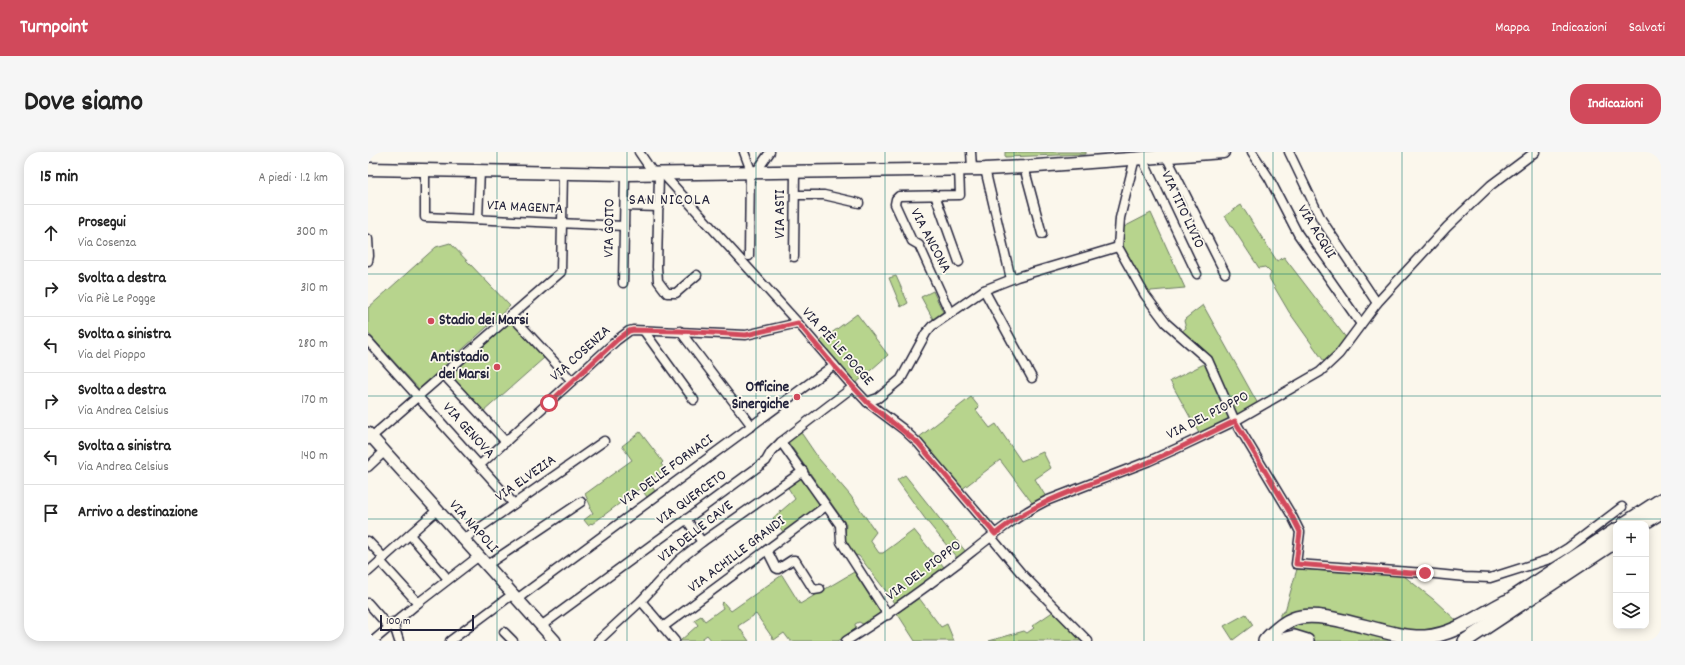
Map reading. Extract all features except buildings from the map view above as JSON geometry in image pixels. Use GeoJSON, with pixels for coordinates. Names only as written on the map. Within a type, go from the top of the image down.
{"type":"FeatureCollection","features":[{"type":"Feature","properties":{"kind":"highway"},"geometry":{"type":"LineString","coordinates":[[1629,521],[1661,500]]}},
{"type":"Feature","properties":{"kind":"highway"},"geometry":{"type":"LineString","coordinates":[[1647,521],[1661,512]]}},
{"type":"Feature","properties":{"kind":"highway"},"geometry":{"type":"LineString","coordinates":[[1465,641],[1505,608],[1613,532]]}},
{"type":"Feature","properties":{"kind":"highway"},"geometry":{"type":"LineString","coordinates":[[1447,641],[1613,543]]}},
{"type":"Feature","properties":{"kind":"highway"},"geometry":{"type":"LineString","coordinates":[[1265,641],[1283,624],[1294,619],[1305,617],[1334,620],[1400,636],[1434,635],[1459,627],[1505,608]]}},
{"type":"Feature","properties":{"kind":"highway"},"geometry":{"type":"LineString","coordinates":[[1478,641],[1505,608]]}},
{"type":"Feature","properties":{"kind":"highway"},"geometry":{"type":"LineString","coordinates":[[1278,641],[1294,637],[1307,641]]}},
{"type":"Feature","properties":{"kind":"main road"},"geometry":{"type":"LineString","coordinates":[[368,169],[658,174],[965,168],[985,169],[1138,158],[1166,154],[1223,152]]}},
{"type":"Feature","properties":{"kind":"main road","name":"VIA NAPOLI"},"geometry":{"type":"LineString","coordinates":[[369,436],[555,641]]}},
{"type":"Feature","properties":{"kind":"street","name":"VIA PIÈ LE POGGE"},"geometry":{"type":"LineString","coordinates":[[639,152],[798,323],[867,402],[918,443],[1026,579],[1088,641]]}},
{"type":"Feature","properties":{"kind":"street"},"geometry":{"type":"LineString","coordinates":[[744,152],[753,172],[749,256]]}},
{"type":"Feature","properties":{"kind":"street"},"geometry":{"type":"LineString","coordinates":[[753,172],[770,152]]}},
{"type":"Feature","properties":{"kind":"street"},"geometry":{"type":"LineString","coordinates":[[965,168],[971,152]]}},
{"type":"Feature","properties":{"kind":"street","name":"VIA ACQUI"},"geometry":{"type":"LineString","coordinates":[[1252,152],[1269,178],[1298,234],[1361,324]]}},
{"type":"Feature","properties":{"kind":"street"},"geometry":{"type":"LineString","coordinates":[[1289,152],[1321,219],[1377,303]]}},
{"type":"Feature","properties":{"kind":"street","name":"VIA DEL PIOPPO"},"geometry":{"type":"LineString","coordinates":[[846,641],[855,638],[888,615],[993,536],[1010,521],[1046,501],[1149,461],[1235,421],[1320,372],[1339,354],[1377,303],[1452,222],[1491,185],[1535,152]]}},
{"type":"Feature","properties":{"kind":"street"},"geometry":{"type":"LineString","coordinates":[[1166,154],[1225,273]]}},
{"type":"Feature","properties":{"kind":"street"},"geometry":{"type":"LineString","coordinates":[[1138,158],[1120,218],[1118,247],[1150,303],[1166,323],[1208,360],[1235,421],[1300,532],[1296,564],[1490,578],[1550,559],[1568,548],[1622,507]]}},
{"type":"Feature","properties":{"kind":"street","name":"VIA TITO LIVIO"},"geometry":{"type":"LineString","coordinates":[[1138,158],[1196,274]]}},
{"type":"Feature","properties":{"kind":"street"},"geometry":{"type":"LineString","coordinates":[[1024,167],[1042,234]]}},
{"type":"Feature","properties":{"kind":"street","name":"VIA ANCONA"},"geometry":{"type":"LineString","coordinates":[[950,313],[919,245],[912,241],[895,204],[896,199],[899,196],[960,195],[965,168]]}},
{"type":"Feature","properties":{"kind":"street","name":"VIA MAGENTA"},"geometry":{"type":"LineString","coordinates":[[426,169],[424,217],[624,226]]}},
{"type":"Feature","properties":{"kind":"street"},"geometry":{"type":"LineString","coordinates":[[985,169],[1012,278]]}},
{"type":"Feature","properties":{"kind":"street"},"geometry":{"type":"LineString","coordinates":[[478,219],[480,170]]}},
{"type":"Feature","properties":{"kind":"street","name":"VIA ASTI"},"geometry":{"type":"LineString","coordinates":[[794,257],[795,171]]}},
{"type":"Feature","properties":{"kind":"street"},"geometry":{"type":"LineString","coordinates":[[369,436],[560,272],[564,173]]}},
{"type":"Feature","properties":{"kind":"street","name":"VIA GOITO"},"geometry":{"type":"LineString","coordinates":[[623,283],[625,174]]}},
{"type":"Feature","properties":{"kind":"street"},"geometry":{"type":"LineString","coordinates":[[658,174],[658,281],[668,294],[672,294],[676,293],[697,275]]}},
{"type":"Feature","properties":{"kind":"street"},"geometry":{"type":"LineString","coordinates":[[795,195],[824,195],[858,203]]}},
{"type":"Feature","properties":{"kind":"street"},"geometry":{"type":"LineString","coordinates":[[934,195],[959,262]]}},
{"type":"Feature","properties":{"kind":"street"},"geometry":{"type":"LineString","coordinates":[[624,206],[658,207]]}},
{"type":"Feature","properties":{"kind":"street"},"geometry":{"type":"LineString","coordinates":[[368,239],[368,261]]}},
{"type":"Feature","properties":{"kind":"street"},"geometry":{"type":"LineString","coordinates":[[867,402],[878,398],[901,379],[926,333],[936,323],[984,290],[1012,278],[1118,247]]}},
{"type":"Feature","properties":{"kind":"street"},"geometry":{"type":"LineString","coordinates":[[984,290],[1032,378]]}},
{"type":"Feature","properties":{"kind":"street"},"geometry":{"type":"LineString","coordinates":[[511,315],[572,381]]}},
{"type":"Feature","properties":{"kind":"street","name":"VIA COSENZA"},"geometry":{"type":"LineString","coordinates":[[480,465],[626,333],[633,330],[746,335],[798,323]]}},
{"type":"Feature","properties":{"kind":"street"},"geometry":{"type":"LineString","coordinates":[[644,331],[694,400]]}},
{"type":"Feature","properties":{"kind":"street"},"geometry":{"type":"LineString","coordinates":[[680,331],[752,426]]}},
{"type":"Feature","properties":{"kind":"street","name":"VIA GENOVA"},"geometry":{"type":"LineString","coordinates":[[368,341],[514,504]]}},
{"type":"Feature","properties":{"kind":"street","name":"VIA DELLE FORNACI"},"geometry":{"type":"LineString","coordinates":[[453,640],[515,597],[834,366]]}},
{"type":"Feature","properties":{"kind":"street"},"geometry":{"type":"LineString","coordinates":[[443,374],[506,442]]}},
{"type":"Feature","properties":{"kind":"street","name":"VIA QUERCETO"},"geometry":{"type":"LineString","coordinates":[[541,626],[766,461],[771,452],[781,442],[853,387]]}},
{"type":"Feature","properties":{"kind":"street","name":"VIA ELVEZIA"},"geometry":{"type":"LineString","coordinates":[[464,539],[604,442]]}},
{"type":"Feature","properties":{"kind":"street"},"geometry":{"type":"LineString","coordinates":[[781,442],[840,525],[841,542],[888,615]]}},
{"type":"Feature","properties":{"kind":"street"},"geometry":{"type":"LineString","coordinates":[[368,467],[384,452]]}},
{"type":"Feature","properties":{"kind":"street","name":"VIA DELLE CAVE"},"geometry":{"type":"LineString","coordinates":[[598,641],[641,601],[665,573],[679,560],[702,542],[803,471]]}},
{"type":"Feature","properties":{"kind":"street"},"geometry":{"type":"LineString","coordinates":[[487,565],[581,502]]}},
{"type":"Feature","properties":{"kind":"street","name":"VIA ACHILLE GRANDI"},"geometry":{"type":"LineString","coordinates":[[663,627],[826,506]]}},
{"type":"Feature","properties":{"kind":"street"},"geometry":{"type":"LineString","coordinates":[[368,572],[437,510]]}},
{"type":"Feature","properties":{"kind":"street"},"geometry":{"type":"LineString","coordinates":[[686,519],[702,542]]}},
{"type":"Feature","properties":{"kind":"street"},"geometry":{"type":"LineString","coordinates":[[410,535],[448,579]]}},
{"type":"Feature","properties":{"kind":"street"},"geometry":{"type":"LineString","coordinates":[[368,541],[382,560],[418,602]]}},
{"type":"Feature","properties":{"kind":"street"},"geometry":{"type":"LineString","coordinates":[[767,550],[776,568],[795,560],[814,590],[820,589]]}},
{"type":"Feature","properties":{"kind":"street"},"geometry":{"type":"LineString","coordinates":[[373,641],[418,602],[479,556]]}},
{"type":"Feature","properties":{"kind":"street"},"geometry":{"type":"LineString","coordinates":[[641,601],[675,641]]}},
{"type":"Feature","properties":{"kind":"street"},"geometry":{"type":"LineString","coordinates":[[368,603],[391,624],[399,641]]}},
{"type":"Feature","properties":{"kind":"street"},"geometry":{"type":"LineString","coordinates":[[504,632],[513,641]]}},
{"type":"Feature","properties":{"kind":"green space"},"geometry":{"type":"Polygon","coordinates":[[[1005,152],[1086,152],[1086,154],[1005,157],[1005,152]]]}},
{"type":"Feature","properties":{"kind":"green space"},"geometry":{"type":"Polygon","coordinates":[[[1241,205],[1277,261],[1284,257],[1347,339],[1326,364],[1289,312],[1269,278],[1271,273],[1265,267],[1259,268],[1225,216],[1241,205]]]}},
{"type":"Feature","properties":{"kind":"green space"},"geometry":{"type":"Polygon","coordinates":[[[1151,213],[1185,288],[1151,291],[1148,296],[1126,251],[1124,250],[1121,235],[1122,228],[1151,213]]]}},
{"type":"Feature","properties":{"kind":"green space","name":"Stadio dei Marsi"},"geometry":{"type":"Polygon","coordinates":[[[450,243],[510,306],[419,389],[368,333],[368,308],[436,247],[450,243]]]}},
{"type":"Feature","properties":{"kind":"green space"},"geometry":{"type":"Polygon","coordinates":[[[896,276],[908,303],[901,307],[889,278],[896,276]]]}},
{"type":"Feature","properties":{"kind":"green space"},"geometry":{"type":"Polygon","coordinates":[[[933,291],[943,312],[933,319],[921,297],[933,291]]]}},
{"type":"Feature","properties":{"kind":"green space"},"geometry":{"type":"Polygon","coordinates":[[[1203,305],[1258,404],[1240,414],[1236,415],[1214,365],[1180,333],[1186,328],[1184,321],[1185,319],[1203,305]]]}},
{"type":"Feature","properties":{"kind":"green space"},"geometry":{"type":"Polygon","coordinates":[[[857,314],[888,355],[854,385],[818,343],[857,314]]]}},
{"type":"Feature","properties":{"kind":"green space","name":"Antistadio dei Marsi"},"geometry":{"type":"Polygon","coordinates":[[[511,321],[544,358],[483,412],[451,375],[511,321]]]}},
{"type":"Feature","properties":{"kind":"green space"},"geometry":{"type":"Polygon","coordinates":[[[1208,362],[1230,416],[1221,425],[1200,435],[1170,381],[1208,362]]]}},
{"type":"Feature","properties":{"kind":"green space"},"geometry":{"type":"Polygon","coordinates":[[[971,397],[979,407],[976,410],[990,428],[996,424],[1021,461],[1043,452],[1051,468],[1035,479],[1046,497],[1033,504],[1000,460],[961,490],[918,438],[971,397]]]}},
{"type":"Feature","properties":{"kind":"green space"},"geometry":{"type":"Polygon","coordinates":[[[640,432],[663,462],[661,464],[665,469],[649,482],[655,491],[647,497],[642,490],[639,489],[592,524],[591,523],[588,525],[584,520],[593,513],[585,494],[632,460],[622,446],[640,432]]]}},
{"type":"Feature","properties":{"kind":"green space"},"geometry":{"type":"Polygon","coordinates":[[[798,432],[802,434],[819,459],[850,495],[876,532],[870,540],[879,553],[883,553],[914,530],[944,567],[895,605],[859,556],[855,555],[845,540],[846,524],[788,442],[788,440],[798,432]]]}},
{"type":"Feature","properties":{"kind":"green space"},"geometry":{"type":"Polygon","coordinates":[[[905,475],[966,552],[957,558],[926,520],[897,480],[905,475]]]}},
{"type":"Feature","properties":{"kind":"green space"},"geometry":{"type":"Polygon","coordinates":[[[801,477],[822,505],[784,533],[773,518],[795,499],[787,486],[801,477]]]}},
{"type":"Feature","properties":{"kind":"green space"},"geometry":{"type":"Polygon","coordinates":[[[1297,569],[1404,576],[1433,599],[1459,623],[1437,633],[1280,620],[1280,614],[1285,611],[1297,569]]]}},
{"type":"Feature","properties":{"kind":"green space"},"geometry":{"type":"Polygon","coordinates":[[[854,572],[882,615],[865,625],[859,622],[855,624],[856,630],[838,641],[790,641],[784,633],[774,640],[756,614],[738,626],[749,641],[712,641],[707,635],[699,641],[680,641],[698,625],[694,620],[701,616],[705,621],[723,608],[721,604],[723,602],[731,611],[782,575],[800,604],[854,572]]]}},
{"type":"Feature","properties":{"kind":"green space"},"geometry":{"type":"Polygon","coordinates":[[[919,598],[941,627],[947,624],[954,641],[915,641],[897,613],[919,598]]]}},
{"type":"Feature","properties":{"kind":"green space"},"geometry":{"type":"Polygon","coordinates":[[[1054,611],[1083,641],[989,641],[1024,631],[1027,633],[1034,628],[1032,626],[1054,611]]]}},
{"type":"Feature","properties":{"kind":"green space"},"geometry":{"type":"Polygon","coordinates":[[[1246,614],[1253,625],[1233,640],[1224,626],[1246,614]]]}},
{"type":"Feature","properties":{"kind":"green space"},"geometry":{"type":"Polygon","coordinates":[[[1307,619],[1433,641],[1316,641],[1290,627],[1307,619]]]}},
{"type":"Feature","properties":{"kind":"place","name":"Stadio dei Marsi"},"geometry":{"type":"Point","coordinates":[431,321]}},
{"type":"Feature","properties":{"kind":"place","name":"Antistadio dei Marsi"},"geometry":{"type":"Point","coordinates":[497,367]}},
{"type":"Feature","properties":{"kind":"place","name":"Officine Sinergiche"},"geometry":{"type":"Point","coordinates":[797,397]}},
{"type":"Feature","properties":{"kind":"district","name":"SAN NICOLA"},"geometry":{"type":"Point","coordinates":[670,200]}},
{"type":"Feature","properties":{"kind":"route"},"geometry":{"type":"LineString","coordinates":[[549,403],[617,340],[629,331],[680,331],[746,335],[765,332],[798,323],[867,402],[903,429],[918,443],[940,467],[995,534],[1010,521],[1046,501],[1149,461],[1235,421],[1300,532],[1296,564],[1425,573]]}}]}
